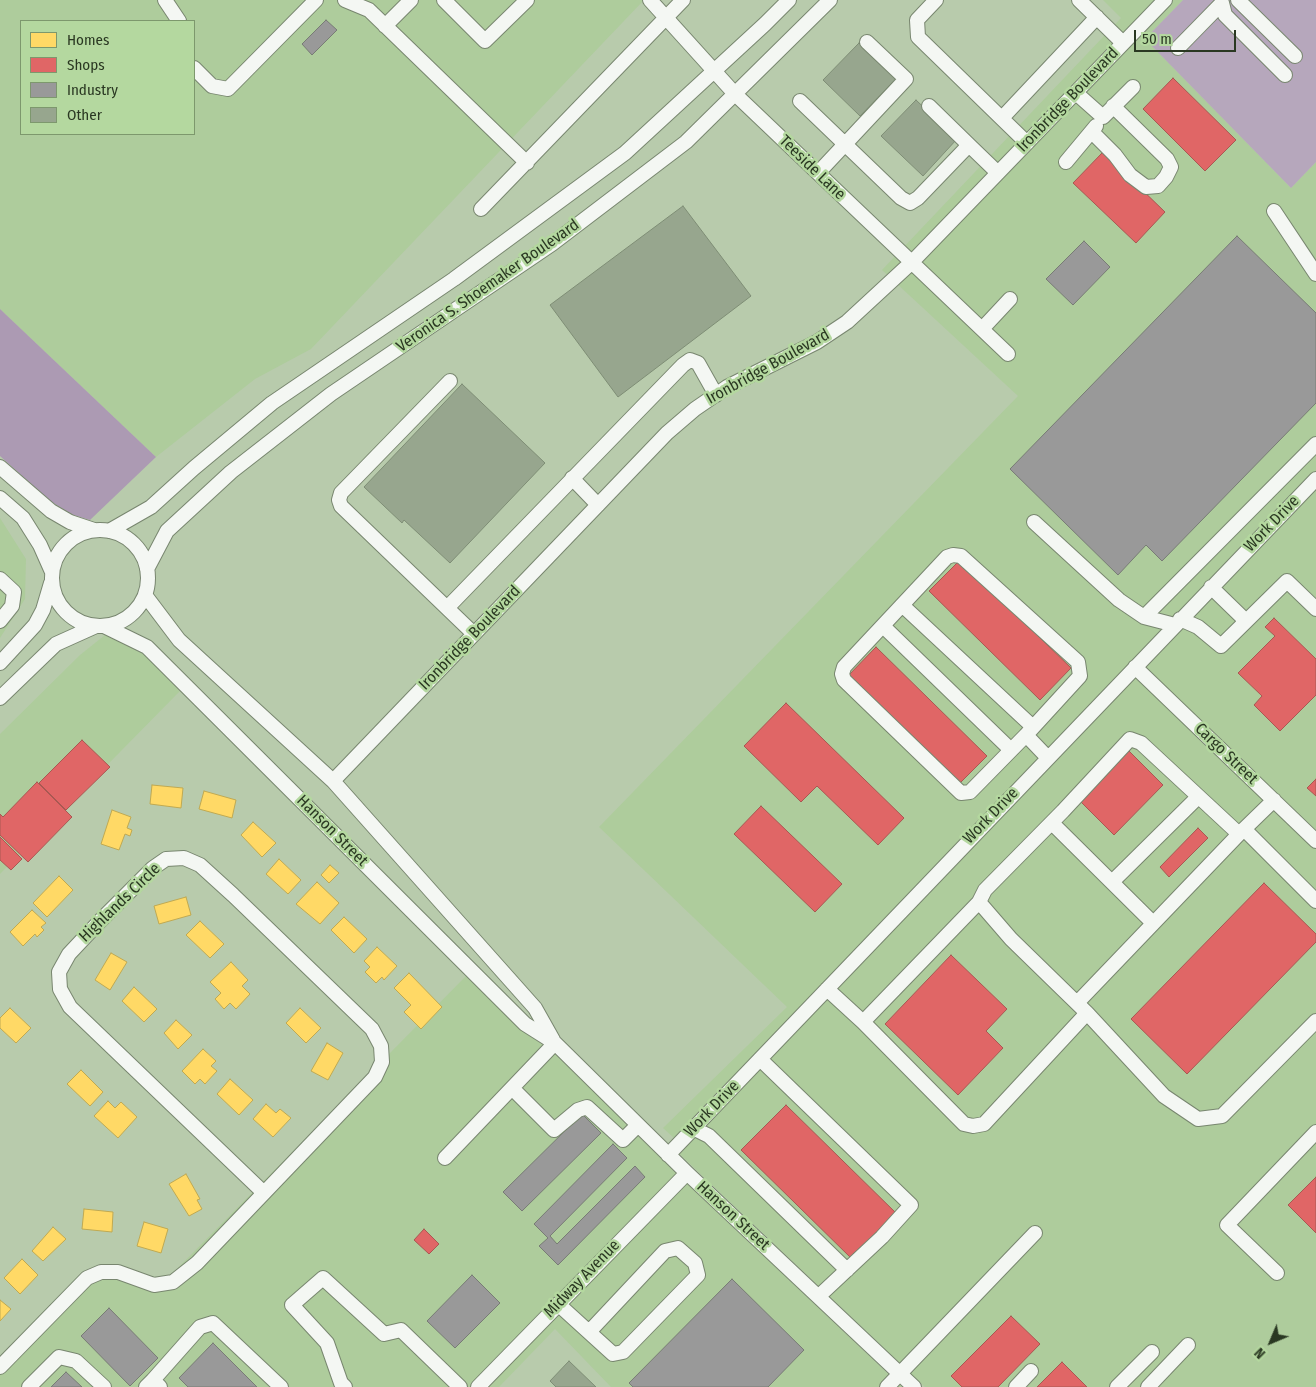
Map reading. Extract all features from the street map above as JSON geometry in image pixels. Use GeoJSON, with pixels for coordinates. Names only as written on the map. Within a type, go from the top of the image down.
{"type":"FeatureCollection","features":[{"type":"Feature","properties":{"kind":"street"},"geometry":{"type":"LineString","coordinates":[[165,0],[179,20]]}},
{"type":"Feature","properties":{"kind":"street"},"geometry":{"type":"LineString","coordinates":[[195,69],[212,86],[228,89],[316,0]]}},
{"type":"Feature","properties":{"kind":"street"},"geometry":{"type":"LineString","coordinates":[[345,0],[369,10],[526,163]]}},
{"type":"Feature","properties":{"kind":"street"},"geometry":{"type":"LineString","coordinates":[[385,26],[411,0]]}},
{"type":"Feature","properties":{"kind":"street"},"geometry":{"type":"LineString","coordinates":[[444,0],[485,41],[527,0]]}},
{"type":"Feature","properties":{"kind":"street","name":"Teeside Lane"},"geometry":{"type":"LineString","coordinates":[[650,0],[713,72],[735,94],[1008,354]]}},
{"type":"Feature","properties":{"kind":"street"},"geometry":{"type":"LineString","coordinates":[[481,209],[683,0]]}},
{"type":"Feature","properties":{"kind":"street","name":"Veronica S. Shoemaker Boulevard"},"geometry":{"type":"LineString","coordinates":[[109,531],[151,507],[194,468],[272,403],[454,279],[625,153],[789,0]]}},
{"type":"Feature","properties":{"kind":"street","name":"Veronica S. Shoemaker Boulevard"},"geometry":{"type":"LineString","coordinates":[[147,568],[168,531],[231,472],[331,394],[552,244],[686,142],[830,0]]}},
{"type":"Feature","properties":{"kind":"street"},"geometry":{"type":"LineString","coordinates":[[936,0],[917,20],[918,37],[1027,143]]}},
{"type":"Feature","properties":{"kind":"street"},"geometry":{"type":"LineString","coordinates":[[1079,0],[1123,43]]}},
{"type":"Feature","properties":{"kind":"street","name":"Ironbridge Boulevard"},"geometry":{"type":"LineString","coordinates":[[333,781],[667,433],[694,409],[716,395],[817,342],[848,322],[912,262],[1165,0]]}},
{"type":"Feature","properties":{"kind":"street"},"geometry":{"type":"LineString","coordinates":[[1238,0],[1295,56]]}},
{"type":"Feature","properties":{"kind":"street"},"geometry":{"type":"LineString","coordinates":[[1178,48],[1222,1]]}},
{"type":"Feature","properties":{"kind":"street"},"geometry":{"type":"LineString","coordinates":[[1222,1],[1225,15],[1285,76]]}},
{"type":"Feature","properties":{"kind":"street"},"geometry":{"type":"LineString","coordinates":[[1002,118],[1096,17]]}},
{"type":"Feature","properties":{"kind":"street"},"geometry":{"type":"LineString","coordinates":[[818,173],[906,79],[867,42]]}},
{"type":"Feature","properties":{"kind":"street"},"geometry":{"type":"LineString","coordinates":[[1066,162],[1103,117],[1133,87]]}},
{"type":"Feature","properties":{"kind":"street"},"geometry":{"type":"LineString","coordinates":[[1076,92],[1103,117]]}},
{"type":"Feature","properties":{"kind":"street"},"geometry":{"type":"LineString","coordinates":[[800,100],[901,198],[910,202],[918,198],[969,146]]}},
{"type":"Feature","properties":{"kind":"street"},"geometry":{"type":"LineString","coordinates":[[929,106],[998,173]]}},
{"type":"Feature","properties":{"kind":"street"},"geometry":{"type":"LineString","coordinates":[[1092,132],[1116,155],[1130,175],[1146,187],[1158,186],[1166,177],[1171,167],[1167,159],[1113,106]]}},
{"type":"Feature","properties":{"kind":"street"},"geometry":{"type":"LineString","coordinates":[[1274,211],[1316,274]]}},
{"type":"Feature","properties":{"kind":"street"},"geometry":{"type":"LineString","coordinates":[[982,329],[1010,299]]}},
{"type":"Feature","properties":{"kind":"street"},"geometry":{"type":"LineString","coordinates":[[447,608],[683,365],[690,360],[698,363],[716,395]]}},
{"type":"Feature","properties":{"kind":"street"},"geometry":{"type":"LineString","coordinates":[[450,381],[341,493],[339,500],[341,506],[474,634]]}},
{"type":"Feature","properties":{"kind":"street"},"geometry":{"type":"LineString","coordinates":[[1144,617],[1316,444]]}},
{"type":"Feature","properties":{"kind":"street"},"geometry":{"type":"LineString","coordinates":[[0,467],[51,511],[70,522],[94,530],[109,531],[122,535],[134,544],[142,555],[147,568],[148,582],[145,595],[138,607],[129,616],[117,623],[100,626],[56,644],[0,698]]}},
{"type":"Feature","properties":{"kind":"street"},"geometry":{"type":"LineString","coordinates":[[572,478],[598,505]]}},
{"type":"Feature","properties":{"kind":"street","name":"Work Drive"},"geometry":{"type":"LineString","coordinates":[[668,1155],[1316,479]]}},
{"type":"Feature","properties":{"kind":"street","name":"Hanson Street"},"geometry":{"type":"LineString","coordinates":[[0,498],[23,518],[40,545],[52,577],[54,595],[61,607],[71,616],[100,626],[148,647],[526,1024],[555,1043],[668,1155],[914,1387]]}},
{"type":"Feature","properties":{"kind":"street"},"geometry":{"type":"LineString","coordinates":[[1034,522],[1119,600],[1144,617],[1198,626],[1221,646],[1288,581],[1316,609]]}},
{"type":"Feature","properties":{"kind":"street"},"geometry":{"type":"LineString","coordinates":[[0,663],[35,625],[43,610],[55,560],[61,548],[82,533],[94,530]]}},
{"type":"Feature","properties":{"kind":"street"},"geometry":{"type":"LineString","coordinates":[[953,555],[961,556],[1078,662],[1080,676],[970,792],[961,793],[844,680],[842,674],[844,667],[883,626],[948,557],[953,555]]}},
{"type":"Feature","properties":{"kind":"street"},"geometry":{"type":"LineString","coordinates":[[0,579],[14,592],[12,606],[0,621]]}},
{"type":"Feature","properties":{"kind":"street"},"geometry":{"type":"LineString","coordinates":[[1211,587],[1246,622]]}},
{"type":"Feature","properties":{"kind":"street","name":"Hanson Street"},"geometry":{"type":"LineString","coordinates":[[145,595],[179,640],[333,781],[535,1008],[555,1043]]}},
{"type":"Feature","properties":{"kind":"street"},"geometry":{"type":"LineString","coordinates":[[902,605],[1029,731],[1048,758]]}},
{"type":"Feature","properties":{"kind":"street"},"geometry":{"type":"LineString","coordinates":[[883,626],[1011,750]]}},
{"type":"Feature","properties":{"kind":"street","name":"Cargo Street"},"geometry":{"type":"LineString","coordinates":[[1135,667],[1315,839]]}},
{"type":"Feature","properties":{"kind":"street"},"geometry":{"type":"LineString","coordinates":[[863,1022],[979,902],[984,890],[1052,823],[1130,739],[1141,743],[1198,797],[1242,831],[1316,901]]}},
{"type":"Feature","properties":{"kind":"street"},"geometry":{"type":"LineString","coordinates":[[1112,882],[1198,797]]}},
{"type":"Feature","properties":{"kind":"street"},"geometry":{"type":"LineString","coordinates":[[827,989],[863,1022],[964,1124],[973,1126],[984,1124],[1153,923],[1274,800]]}},
{"type":"Feature","properties":{"kind":"street"},"geometry":{"type":"LineString","coordinates":[[1052,823],[1153,923]]}},
{"type":"Feature","properties":{"kind":"street","name":"Highlands Circle"},"geometry":{"type":"LineString","coordinates":[[0,1367],[87,1278],[101,1272],[118,1272],[154,1285],[173,1282],[197,1263],[264,1193],[375,1077],[382,1062],[381,1046],[372,1029],[200,865],[184,858],[166,859],[153,868],[69,954],[59,972],[60,989],[70,1007],[264,1193]]}},
{"type":"Feature","properties":{"kind":"street"},"geometry":{"type":"LineString","coordinates":[[979,902],[1011,939],[1082,1008],[1164,1096],[1198,1119],[1222,1116],[1316,1021]]}},
{"type":"Feature","properties":{"kind":"street"},"geometry":{"type":"LineString","coordinates":[[445,1158],[555,1043]]}},
{"type":"Feature","properties":{"kind":"street"},"geometry":{"type":"LineString","coordinates":[[760,1058],[912,1204],[882,1237],[819,1296]]}},
{"type":"Feature","properties":{"kind":"street"},"geometry":{"type":"LineString","coordinates":[[513,1089],[554,1130],[578,1110],[587,1107],[623,1140],[638,1125]]}},
{"type":"Feature","properties":{"kind":"street"},"geometry":{"type":"LineString","coordinates":[[693,1128],[708,1136],[847,1270]]}},
{"type":"Feature","properties":{"kind":"street"},"geometry":{"type":"LineString","coordinates":[[1277,1273],[1227,1225],[1316,1132]]}},
{"type":"Feature","properties":{"kind":"street","name":"Midway Avenue"},"geometry":{"type":"LineString","coordinates":[[478,1387],[687,1173]]}},
{"type":"Feature","properties":{"kind":"street"},"geometry":{"type":"LineString","coordinates":[[887,1387],[1035,1233]]}},
{"type":"Feature","properties":{"kind":"street"},"geometry":{"type":"LineString","coordinates":[[558,1304],[613,1354],[623,1352],[698,1275],[695,1263],[678,1248],[665,1251],[589,1332]]}},
{"type":"Feature","properties":{"kind":"street"},"geometry":{"type":"LineString","coordinates":[[345,1387],[341,1383],[327,1343],[292,1305],[323,1278],[384,1334],[401,1330],[460,1387]]}},
{"type":"Feature","properties":{"kind":"street"},"geometry":{"type":"LineString","coordinates":[[153,1385],[200,1327],[213,1323],[281,1387]]}},
{"type":"Feature","properties":{"kind":"street"},"geometry":{"type":"LineString","coordinates":[[1148,1387],[1188,1345]]}},
{"type":"Feature","properties":{"kind":"street"},"geometry":{"type":"LineString","coordinates":[[1118,1387],[1152,1352]]}},
{"type":"Feature","properties":{"kind":"street"},"geometry":{"type":"LineString","coordinates":[[28,1387],[59,1357],[76,1361],[104,1387]]}},
{"type":"Feature","properties":{"kind":"street"},"geometry":{"type":"LineString","coordinates":[[1016,1387],[1031,1371]]}},
{"type":"Feature","properties":{"kind":"shaded area"},"geometry":{"type":"Polygon","coordinates":[[[0,0],[644,0],[311,349],[255,379],[156,457],[0,309],[0,0]]]}},
{"type":"Feature","properties":{"kind":"shaded area"},"geometry":{"type":"Polygon","coordinates":[[[1103,0],[1183,0],[1145,39],[1291,188],[1316,162],[1316,1387],[925,1387],[669,1144],[674,1138],[663,1128],[787,1007],[599,827],[1018,396],[882,270],[1121,18],[1103,0]]]}},
{"type":"Feature","properties":{"kind":"shaded area"},"geometry":{"type":"Polygon","coordinates":[[[1183,0],[1316,0],[1316,162],[1291,188],[1145,39],[1183,0]]]}},
{"type":"Feature","properties":{"kind":"shaded area"},"geometry":{"type":"Polygon","coordinates":[[[0,309],[156,457],[90,520],[73,515],[50,501],[0,456],[0,309]]]}},
{"type":"Feature","properties":{"kind":"shaded area"},"geometry":{"type":"Polygon","coordinates":[[[0,518],[26,559],[25,599],[0,638],[0,518]]]}},
{"type":"Feature","properties":{"kind":"shaded area"},"geometry":{"type":"Polygon","coordinates":[[[105,635],[143,654],[180,691],[0,874],[0,734],[80,655],[105,635]]]}},
{"type":"Feature","properties":{"kind":"shaded area"},"geometry":{"type":"Polygon","coordinates":[[[466,976],[520,1029],[553,1052],[681,1178],[902,1387],[611,1387],[555,1329],[499,1387],[0,1387],[0,1359],[78,1276],[93,1271],[139,1279],[169,1277],[466,976]]]}},
{"type":"Feature","properties":{"kind":"building: Homes"},"geometry":{"type":"Polygon","coordinates":[[[152,785],[183,788],[181,808],[150,804],[152,785]]]}},
{"type":"Feature","properties":{"kind":"building: Homes"},"geometry":{"type":"Polygon","coordinates":[[[204,791],[236,800],[232,818],[199,809],[204,791]]]}},
{"type":"Feature","properties":{"kind":"building: Homes"},"geometry":{"type":"Polygon","coordinates":[[[112,810],[131,817],[127,828],[132,830],[130,836],[125,834],[119,850],[101,844],[112,810]]]}},
{"type":"Feature","properties":{"kind":"building: Homes"},"geometry":{"type":"Polygon","coordinates":[[[253,822],[276,843],[262,857],[241,835],[253,822]]]}},
{"type":"Feature","properties":{"kind":"building: Homes"},"geometry":{"type":"Polygon","coordinates":[[[279,859],[301,880],[288,894],[266,874],[279,859]]]}},
{"type":"Feature","properties":{"kind":"building: Homes"},"geometry":{"type":"Polygon","coordinates":[[[330,865],[339,873],[329,883],[321,875],[330,865]]]}},
{"type":"Feature","properties":{"kind":"building: Homes"},"geometry":{"type":"Polygon","coordinates":[[[59,876],[73,890],[47,917],[33,903],[59,876]]]}},
{"type":"Feature","properties":{"kind":"building: Homes"},"geometry":{"type":"Polygon","coordinates":[[[317,882],[339,903],[320,924],[296,904],[317,882]]]}},
{"type":"Feature","properties":{"kind":"building: Homes"},"geometry":{"type":"Polygon","coordinates":[[[186,897],[191,915],[159,924],[154,906],[186,897]]]}},
{"type":"Feature","properties":{"kind":"building: Homes"},"geometry":{"type":"Polygon","coordinates":[[[32,910],[46,923],[41,927],[44,930],[37,937],[35,934],[23,946],[10,932],[32,910]]]}},
{"type":"Feature","properties":{"kind":"building: Homes"},"geometry":{"type":"Polygon","coordinates":[[[344,917],[367,939],[354,953],[331,930],[344,917]]]}},
{"type":"Feature","properties":{"kind":"building: Homes"},"geometry":{"type":"Polygon","coordinates":[[[200,921],[224,944],[210,958],[186,935],[200,921]]]}},
{"type":"Feature","properties":{"kind":"building: Homes"},"geometry":{"type":"Polygon","coordinates":[[[377,947],[397,966],[384,980],[382,977],[376,983],[365,972],[370,967],[364,961],[377,947]]]}},
{"type":"Feature","properties":{"kind":"building: Homes"},"geometry":{"type":"Polygon","coordinates":[[[111,953],[127,962],[110,990],[95,980],[111,953]]]}},
{"type":"Feature","properties":{"kind":"building: Homes"},"geometry":{"type":"Polygon","coordinates":[[[231,962],[248,980],[242,986],[250,994],[236,1009],[230,1003],[224,1009],[215,999],[221,993],[210,982],[231,962]]]}},
{"type":"Feature","properties":{"kind":"building: Homes"},"geometry":{"type":"Polygon","coordinates":[[[409,973],[442,1007],[421,1029],[404,1012],[411,1005],[394,988],[409,973]]]}},
{"type":"Feature","properties":{"kind":"building: Homes"},"geometry":{"type":"Polygon","coordinates":[[[134,987],[157,1009],[144,1022],[122,1001],[134,987]]]}},
{"type":"Feature","properties":{"kind":"building: Homes"},"geometry":{"type":"Polygon","coordinates":[[[10,1008],[31,1028],[16,1043],[0,1028],[0,1018],[10,1008]]]}},
{"type":"Feature","properties":{"kind":"building: Homes"},"geometry":{"type":"Polygon","coordinates":[[[300,1008],[321,1028],[306,1043],[286,1023],[300,1008]]]}},
{"type":"Feature","properties":{"kind":"building: Homes"},"geometry":{"type":"Polygon","coordinates":[[[176,1020],[192,1035],[178,1049],[164,1033],[176,1020]]]}},
{"type":"Feature","properties":{"kind":"building: Homes"},"geometry":{"type":"Polygon","coordinates":[[[327,1043],[343,1053],[328,1080],[311,1071],[327,1043]]]}},
{"type":"Feature","properties":{"kind":"building: Homes"},"geometry":{"type":"Polygon","coordinates":[[[203,1049],[216,1061],[211,1066],[217,1071],[205,1084],[200,1079],[195,1084],[182,1071],[203,1049]]]}},
{"type":"Feature","properties":{"kind":"building: Homes"},"geometry":{"type":"Polygon","coordinates":[[[81,1070],[103,1092],[90,1106],[67,1084],[81,1070]]]}},
{"type":"Feature","properties":{"kind":"building: Homes"},"geometry":{"type":"Polygon","coordinates":[[[230,1079],[253,1100],[239,1115],[217,1094],[230,1079]]]}},
{"type":"Feature","properties":{"kind":"building: Homes"},"geometry":{"type":"Polygon","coordinates":[[[108,1101],[115,1108],[121,1102],[137,1117],[118,1138],[94,1116],[108,1101]]]}},
{"type":"Feature","properties":{"kind":"building: Homes"},"geometry":{"type":"Polygon","coordinates":[[[266,1104],[276,1113],[280,1109],[291,1118],[273,1137],[253,1119],[266,1104]]]}},
{"type":"Feature","properties":{"kind":"building: Homes"},"geometry":{"type":"Polygon","coordinates":[[[186,1174],[200,1199],[197,1200],[202,1209],[189,1216],[169,1184],[186,1174]]]}},
{"type":"Feature","properties":{"kind":"building: Homes"},"geometry":{"type":"Polygon","coordinates":[[[84,1209],[113,1212],[112,1232],[82,1229],[84,1209]]]}},
{"type":"Feature","properties":{"kind":"building: Homes"},"geometry":{"type":"Polygon","coordinates":[[[144,1222],[168,1229],[161,1253],[137,1246],[144,1222]]]}},
{"type":"Feature","properties":{"kind":"building: Homes"},"geometry":{"type":"Polygon","coordinates":[[[53,1227],[66,1239],[43,1261],[32,1251],[53,1227]]]}},
{"type":"Feature","properties":{"kind":"building: Homes"},"geometry":{"type":"Polygon","coordinates":[[[22,1259],[38,1275],[20,1294],[4,1278],[22,1259]]]}},
{"type":"Feature","properties":{"kind":"building: Homes"},"geometry":{"type":"Polygon","coordinates":[[[0,1300],[11,1309],[0,1321],[0,1300]]]}},
{"type":"Feature","properties":{"kind":"building: Shops"},"geometry":{"type":"Polygon","coordinates":[[[1173,78],[1236,140],[1205,171],[1143,109],[1173,78]]]}},
{"type":"Feature","properties":{"kind":"building: Shops"},"geometry":{"type":"Polygon","coordinates":[[[1103,152],[1165,212],[1136,243],[1073,183],[1103,152]]]}},
{"type":"Feature","properties":{"kind":"building: Shops"},"geometry":{"type":"Polygon","coordinates":[[[960,560],[1071,668],[1040,700],[929,591],[960,560]]]}},
{"type":"Feature","properties":{"kind":"building: Shops"},"geometry":{"type":"Polygon","coordinates":[[[1274,618],[1316,659],[1316,695],[1280,731],[1254,705],[1262,696],[1238,673],[1275,636],[1265,627],[1274,618]]]}},
{"type":"Feature","properties":{"kind":"building: Shops"},"geometry":{"type":"Polygon","coordinates":[[[876,647],[987,756],[957,786],[846,678],[876,647]]]}},
{"type":"Feature","properties":{"kind":"building: Shops"},"geometry":{"type":"Polygon","coordinates":[[[786,703],[904,818],[878,845],[817,786],[801,802],[744,746],[786,703]]]}},
{"type":"Feature","properties":{"kind":"building: Shops"},"geometry":{"type":"Polygon","coordinates":[[[82,740],[110,767],[66,810],[39,783],[82,740]]]}},
{"type":"Feature","properties":{"kind":"building: Shops"},"geometry":{"type":"Polygon","coordinates":[[[1129,751],[1163,785],[1114,835],[1080,801],[1129,751]]]}},
{"type":"Feature","properties":{"kind":"building: Shops"},"geometry":{"type":"Polygon","coordinates":[[[1316,779],[1316,796],[1307,788],[1316,779]]]}},
{"type":"Feature","properties":{"kind":"building: Shops"},"geometry":{"type":"Polygon","coordinates":[[[37,782],[72,817],[28,862],[0,835],[0,814],[3,817],[37,782]]]}},
{"type":"Feature","properties":{"kind":"building: Shops"},"geometry":{"type":"Polygon","coordinates":[[[761,806],[842,884],[815,912],[734,834],[761,806]]]}},
{"type":"Feature","properties":{"kind":"building: Shops"},"geometry":{"type":"Polygon","coordinates":[[[1198,828],[1208,838],[1169,877],[1160,867],[1198,828]]]}},
{"type":"Feature","properties":{"kind":"building: Shops"},"geometry":{"type":"Polygon","coordinates":[[[0,837],[22,859],[11,870],[0,860],[0,837]]]}},
{"type":"Feature","properties":{"kind":"building: Shops"},"geometry":{"type":"Polygon","coordinates":[[[1264,883],[1316,934],[1316,942],[1187,1074],[1131,1019],[1264,883]]]}},
{"type":"Feature","properties":{"kind":"building: Shops"},"geometry":{"type":"Polygon","coordinates":[[[951,955],[1007,1009],[986,1031],[1003,1048],[958,1095],[885,1024],[951,955]]]}},
{"type":"Feature","properties":{"kind":"building: Shops"},"geometry":{"type":"Polygon","coordinates":[[[786,1105],[898,1215],[853,1260],[741,1150],[786,1105]]]}},
{"type":"Feature","properties":{"kind":"building: Shops"},"geometry":{"type":"Polygon","coordinates":[[[1316,1177],[1316,1233],[1288,1205],[1316,1177]]]}},
{"type":"Feature","properties":{"kind":"building: Shops"},"geometry":{"type":"Polygon","coordinates":[[[424,1229],[439,1244],[429,1254],[414,1240],[424,1229]]]}},
{"type":"Feature","properties":{"kind":"building: Shops"},"geometry":{"type":"Polygon","coordinates":[[[1011,1316],[1040,1344],[998,1387],[962,1387],[951,1376],[1011,1316]]]}},
{"type":"Feature","properties":{"kind":"building: Shops"},"geometry":{"type":"Polygon","coordinates":[[[1062,1362],[1087,1387],[1037,1387],[1062,1362]]]}},
{"type":"Feature","properties":{"kind":"building: Industry"},"geometry":{"type":"Polygon","coordinates":[[[326,20],[337,30],[312,55],[302,44],[326,20]]]}},
{"type":"Feature","properties":{"kind":"building: Industry"},"geometry":{"type":"Polygon","coordinates":[[[1237,236],[1316,313],[1316,403],[1162,561],[1146,545],[1118,575],[1010,469],[1237,236]]]}},
{"type":"Feature","properties":{"kind":"building: Industry"},"geometry":{"type":"Polygon","coordinates":[[[1084,241],[1110,267],[1073,305],[1046,279],[1084,241]]]}},
{"type":"Feature","properties":{"kind":"building: Industry"},"geometry":{"type":"Polygon","coordinates":[[[582,1114],[601,1133],[522,1211],[503,1192],[582,1114]]]}},
{"type":"Feature","properties":{"kind":"building: Industry"},"geometry":{"type":"Polygon","coordinates":[[[613,1144],[627,1158],[550,1236],[557,1244],[635,1166],[645,1177],[558,1265],[539,1246],[548,1238],[534,1224],[613,1144]]]}},
{"type":"Feature","properties":{"kind":"building: Industry"},"geometry":{"type":"Polygon","coordinates":[[[472,1275],[500,1303],[455,1348],[427,1321],[472,1275]]]}},
{"type":"Feature","properties":{"kind":"building: Industry"},"geometry":{"type":"Polygon","coordinates":[[[732,1279],[804,1350],[768,1387],[633,1387],[629,1383],[732,1279]]]}},
{"type":"Feature","properties":{"kind":"building: Industry"},"geometry":{"type":"Polygon","coordinates":[[[109,1308],[158,1358],[130,1386],[81,1336],[109,1308]]]}},
{"type":"Feature","properties":{"kind":"building: Industry"},"geometry":{"type":"Polygon","coordinates":[[[213,1343],[257,1387],[188,1387],[179,1378],[213,1343]]]}},
{"type":"Feature","properties":{"kind":"building: Industry"},"geometry":{"type":"Polygon","coordinates":[[[66,1372],[82,1387],[51,1387],[66,1372]]]}},
{"type":"Feature","properties":{"kind":"building: Other"},"geometry":{"type":"Polygon","coordinates":[[[859,43],[896,79],[860,116],[823,80],[859,43]]]}},
{"type":"Feature","properties":{"kind":"building: Other"},"geometry":{"type":"Polygon","coordinates":[[[916,100],[957,139],[923,176],[881,136],[916,100]]]}},
{"type":"Feature","properties":{"kind":"building: Other"},"geometry":{"type":"Polygon","coordinates":[[[683,206],[751,296],[618,397],[550,305],[683,206]]]}},
{"type":"Feature","properties":{"kind":"building: Other"},"geometry":{"type":"Polygon","coordinates":[[[462,384],[545,463],[450,563],[404,520],[402,523],[364,487],[462,384]]]}},
{"type":"Feature","properties":{"kind":"building: Other"},"geometry":{"type":"Polygon","coordinates":[[[569,1361],[596,1387],[556,1387],[550,1381],[569,1361]]]}}]}
